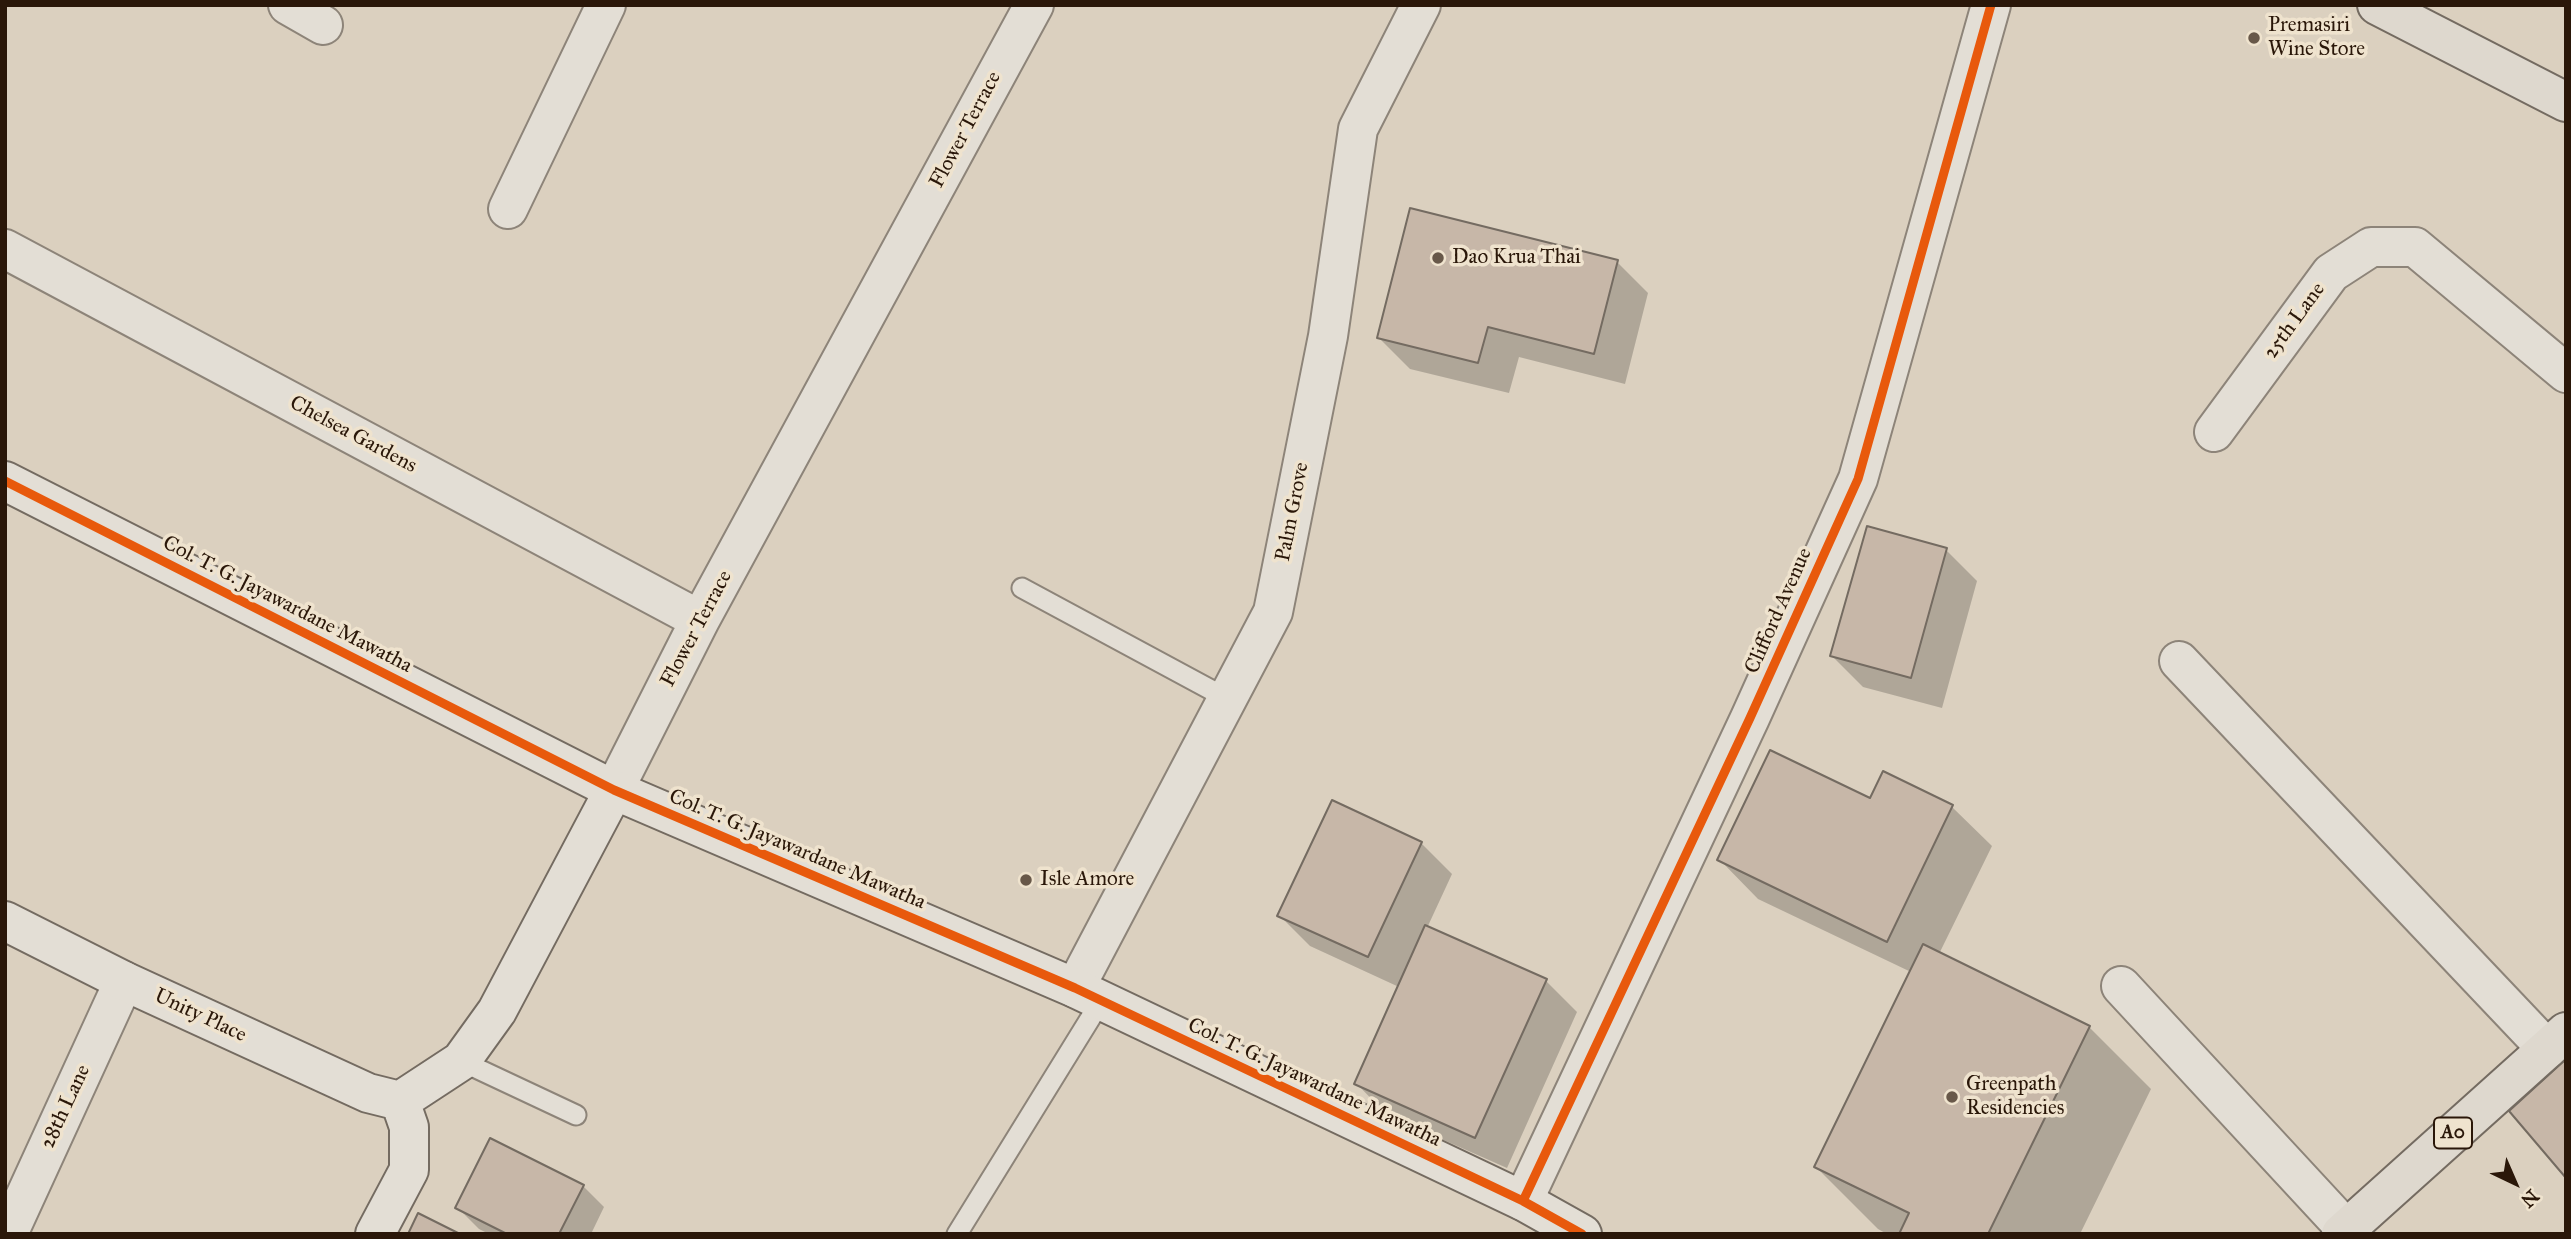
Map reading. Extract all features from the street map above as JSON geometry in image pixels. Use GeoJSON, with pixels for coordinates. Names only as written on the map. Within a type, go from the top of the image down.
{"type":"FeatureCollection","features":[{"type":"Feature","properties":{"kind":"highway"},"geometry":{"type":"LineString","coordinates":[[2377,5],[2566,102]]}},
{"type":"Feature","properties":{"kind":"highway","name":"A0"},"geometry":{"type":"LineString","coordinates":[[2344,1231],[2556,1041]]}},
{"type":"Feature","properties":{"kind":"street"},"geometry":{"type":"LineString","coordinates":[[288,5],[323,25]]}},
{"type":"Feature","properties":{"kind":"street"},"geometry":{"type":"LineString","coordinates":[[508,209],[606,5]]}},
{"type":"Feature","properties":{"kind":"street","name":"Flower Terrace"},"geometry":{"type":"LineString","coordinates":[[400,1101],[461,1062],[497,1011],[700,620],[1034,5]]}},
{"type":"Feature","properties":{"kind":"street","name":"Palm Grove"},"geometry":{"type":"LineString","coordinates":[[1088,995],[1228,699],[1273,612],[1328,336],[1358,129],[1421,5]]}},
{"type":"Feature","properties":{"kind":"street","name":"Clifford Avenue"},"geometry":{"type":"LineString","coordinates":[[1522,1201],[1756,705],[1858,479],[1991,5]]}},
{"type":"Feature","properties":{"kind":"street","name":"25th Lane"},"geometry":{"type":"LineString","coordinates":[[2214,432],[2331,273],[2371,247],[2415,247],[2566,373]]}},
{"type":"Feature","properties":{"kind":"street","name":"Chelsea Gardens"},"geometry":{"type":"LineString","coordinates":[[5,249],[700,620]]}},
{"type":"Feature","properties":{"kind":"street","name":"Col. T. G. Jayawardane Mawatha"},"geometry":{"type":"LineString","coordinates":[[5,481],[614,790],[1088,995],[1522,1201],[1582,1234]]}},
{"type":"Feature","properties":{"kind":"street"},"geometry":{"type":"LineString","coordinates":[[2179,661],[2556,1041]]}},
{"type":"Feature","properties":{"kind":"street","name":"Unity Place"},"geometry":{"type":"LineString","coordinates":[[5,921],[124,981],[368,1093],[400,1101]]}},
{"type":"Feature","properties":{"kind":"street","name":"28th Lane"},"geometry":{"type":"LineString","coordinates":[[8,1234],[124,981]]}},
{"type":"Feature","properties":{"kind":"street"},"geometry":{"type":"LineString","coordinates":[[2121,986],[2344,1231]]}},
{"type":"Feature","properties":{"kind":"street"},"geometry":{"type":"LineString","coordinates":[[375,1234],[409,1170],[409,1127],[400,1101]]}},
{"type":"Feature","properties":{"kind":"lane"},"geometry":{"type":"LineString","coordinates":[[1023,587],[1228,699]]}},
{"type":"Feature","properties":{"kind":"lane"},"geometry":{"type":"LineString","coordinates":[[957,1234],[1088,995]]}},
{"type":"Feature","properties":{"kind":"lane"},"geometry":{"type":"LineString","coordinates":[[461,1062],[576,1115]]}},
{"type":"Feature","properties":{"kind":"building"},"geometry":{"type":"Polygon","coordinates":[[[1410,208],[1618,260],[1594,354],[1488,327],[1478,363],[1377,338],[1410,208]]]}},
{"type":"Feature","properties":{"kind":"building"},"geometry":{"type":"Polygon","coordinates":[[[1867,526],[1947,548],[1911,678],[1830,656],[1867,526]]]}},
{"type":"Feature","properties":{"kind":"building"},"geometry":{"type":"Polygon","coordinates":[[[1770,750],[1870,798],[1883,771],[1953,805],[1887,942],[1717,860],[1770,750]]]}},
{"type":"Feature","properties":{"kind":"building"},"geometry":{"type":"Polygon","coordinates":[[[1332,800],[1422,842],[1368,957],[1277,916],[1332,800]]]}},
{"type":"Feature","properties":{"kind":"building"},"geometry":{"type":"Polygon","coordinates":[[[1425,925],[1547,979],[1475,1138],[1354,1084],[1425,925]]]}},
{"type":"Feature","properties":{"kind":"building","name":"Greenpath Residencies"},"geometry":{"type":"Polygon","coordinates":[[[1923,944],[2090,1026],[1988,1234],[1899,1234],[1909,1213],[1814,1167],[1923,944]]]}},
{"type":"Feature","properties":{"kind":"building"},"geometry":{"type":"Polygon","coordinates":[[[2566,1059],[2566,1178],[2509,1111],[2566,1059]]]}},
{"type":"Feature","properties":{"kind":"building"},"geometry":{"type":"Polygon","coordinates":[[[490,1138],[584,1185],[559,1234],[507,1234],[455,1208],[490,1138]]]}},
{"type":"Feature","properties":{"kind":"building"},"geometry":{"type":"Polygon","coordinates":[[[418,1213],[460,1234],[408,1234],[418,1213]]]}},
{"type":"Feature","properties":{"kind":"cycle path"},"geometry":{"type":"LineString","coordinates":[[1523,1201],[1750,718],[1858,479],[1991,5]]}},
{"type":"Feature","properties":{"kind":"cycle path"},"geometry":{"type":"LineString","coordinates":[[5,481],[614,790],[1075,988],[1523,1201],[1582,1234]]}},
{"type":"Feature","properties":{"kind":"place","name":"Premasiri Wine Store"},"geometry":{"type":"Point","coordinates":[2254,38]}},
{"type":"Feature","properties":{"kind":"place","name":"Dao Krua Thai"},"geometry":{"type":"Point","coordinates":[1438,258]}},
{"type":"Feature","properties":{"kind":"place","name":"Isle Amore"},"geometry":{"type":"Point","coordinates":[1026,880]}},
{"type":"Feature","properties":{"kind":"place","name":"Greenpath Residencies"},"geometry":{"type":"Point","coordinates":[1952,1097]}}]}
